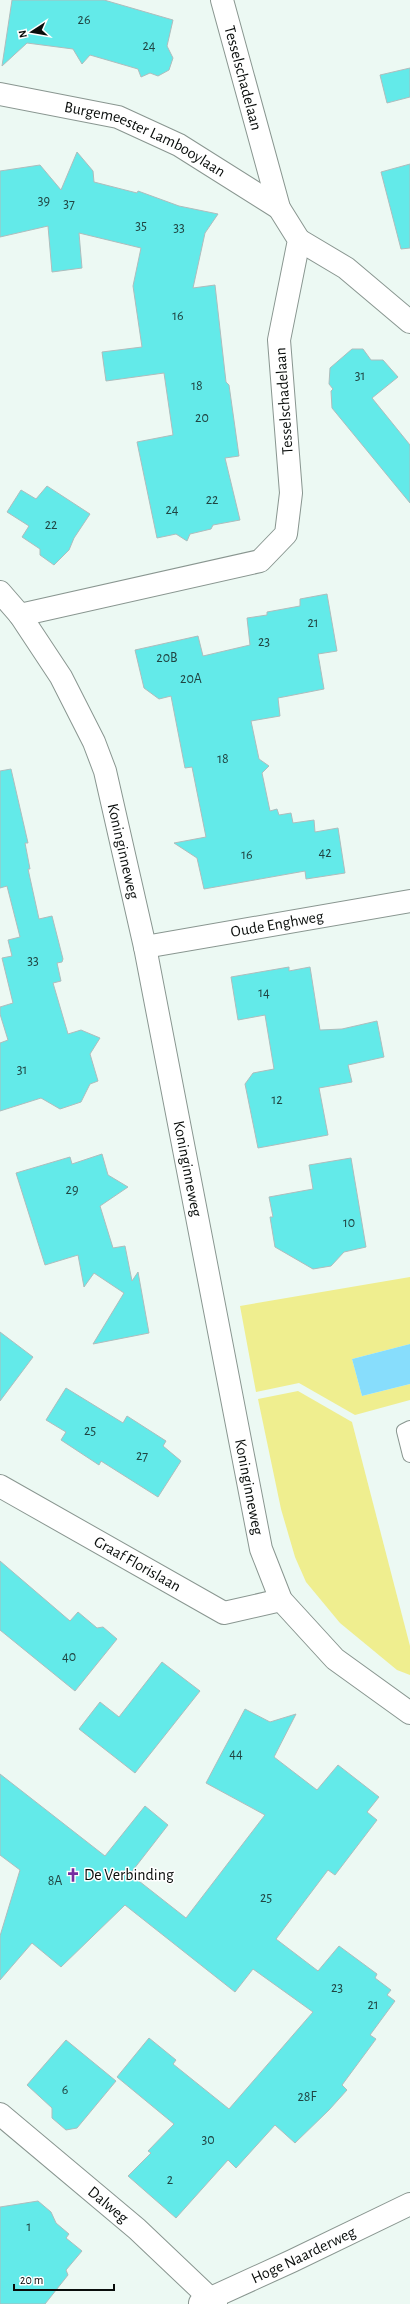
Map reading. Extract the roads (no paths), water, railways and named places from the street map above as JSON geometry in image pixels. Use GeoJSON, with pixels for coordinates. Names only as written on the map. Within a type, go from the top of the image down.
{"type":"FeatureCollection","features":[{"type":"Feature","properties":{"kind":"street","name":"Tesselschadelaan"},"geometry":{"type":"LineString","coordinates":[[20,615],[260,561],[286,534],[291,493],[279,340],[299,240],[279,208],[222,0]]}},
{"type":"Feature","properties":{"kind":"street","name":"Burgemeester Lambooylaan"},"geometry":{"type":"LineString","coordinates":[[0,94],[118,117],[179,145],[279,208]]}},
{"type":"Feature","properties":{"kind":"street"},"geometry":{"type":"LineString","coordinates":[[299,240],[346,268],[410,322]]}},
{"type":"Feature","properties":{"kind":"street","name":"Koninginneweg"},"geometry":{"type":"LineString","coordinates":[[0,592],[20,615],[61,677],[94,742],[105,771],[145,946],[261,1549],[281,1600],[335,1659],[410,1713]]}},
{"type":"Feature","properties":{"kind":"street","name":"Oude Enghweg"},"geometry":{"type":"LineString","coordinates":[[145,946],[410,901]]}},
{"type":"Feature","properties":{"kind":"street","name":"Graaf Florislaan"},"geometry":{"type":"LineString","coordinates":[[0,1486],[224,1613],[281,1600]]}},
{"type":"Feature","properties":{"kind":"street","name":"Dalweg"},"geometry":{"type":"LineString","coordinates":[[0,2114],[137,2229],[208,2302]]}},
{"type":"Feature","properties":{"kind":"street","name":"Hoge Naarderweg"},"geometry":{"type":"LineString","coordinates":[[208,2302],[410,2204]]}},
{"type":"Feature","properties":{"kind":"lane"},"geometry":{"type":"LineString","coordinates":[[410,1428],[404,1431],[410,1455]]}},
{"type":"Feature","properties":{"kind":"water"},"geometry":{"type":"Polygon","coordinates":[[[410,1344],[410,1384],[362,1396],[352,1359],[410,1344]]]}},
{"type":"Feature","properties":{"kind":"place","name":"De Verbinding"},"geometry":{"type":"Point","coordinates":[73,1875]}}]}
